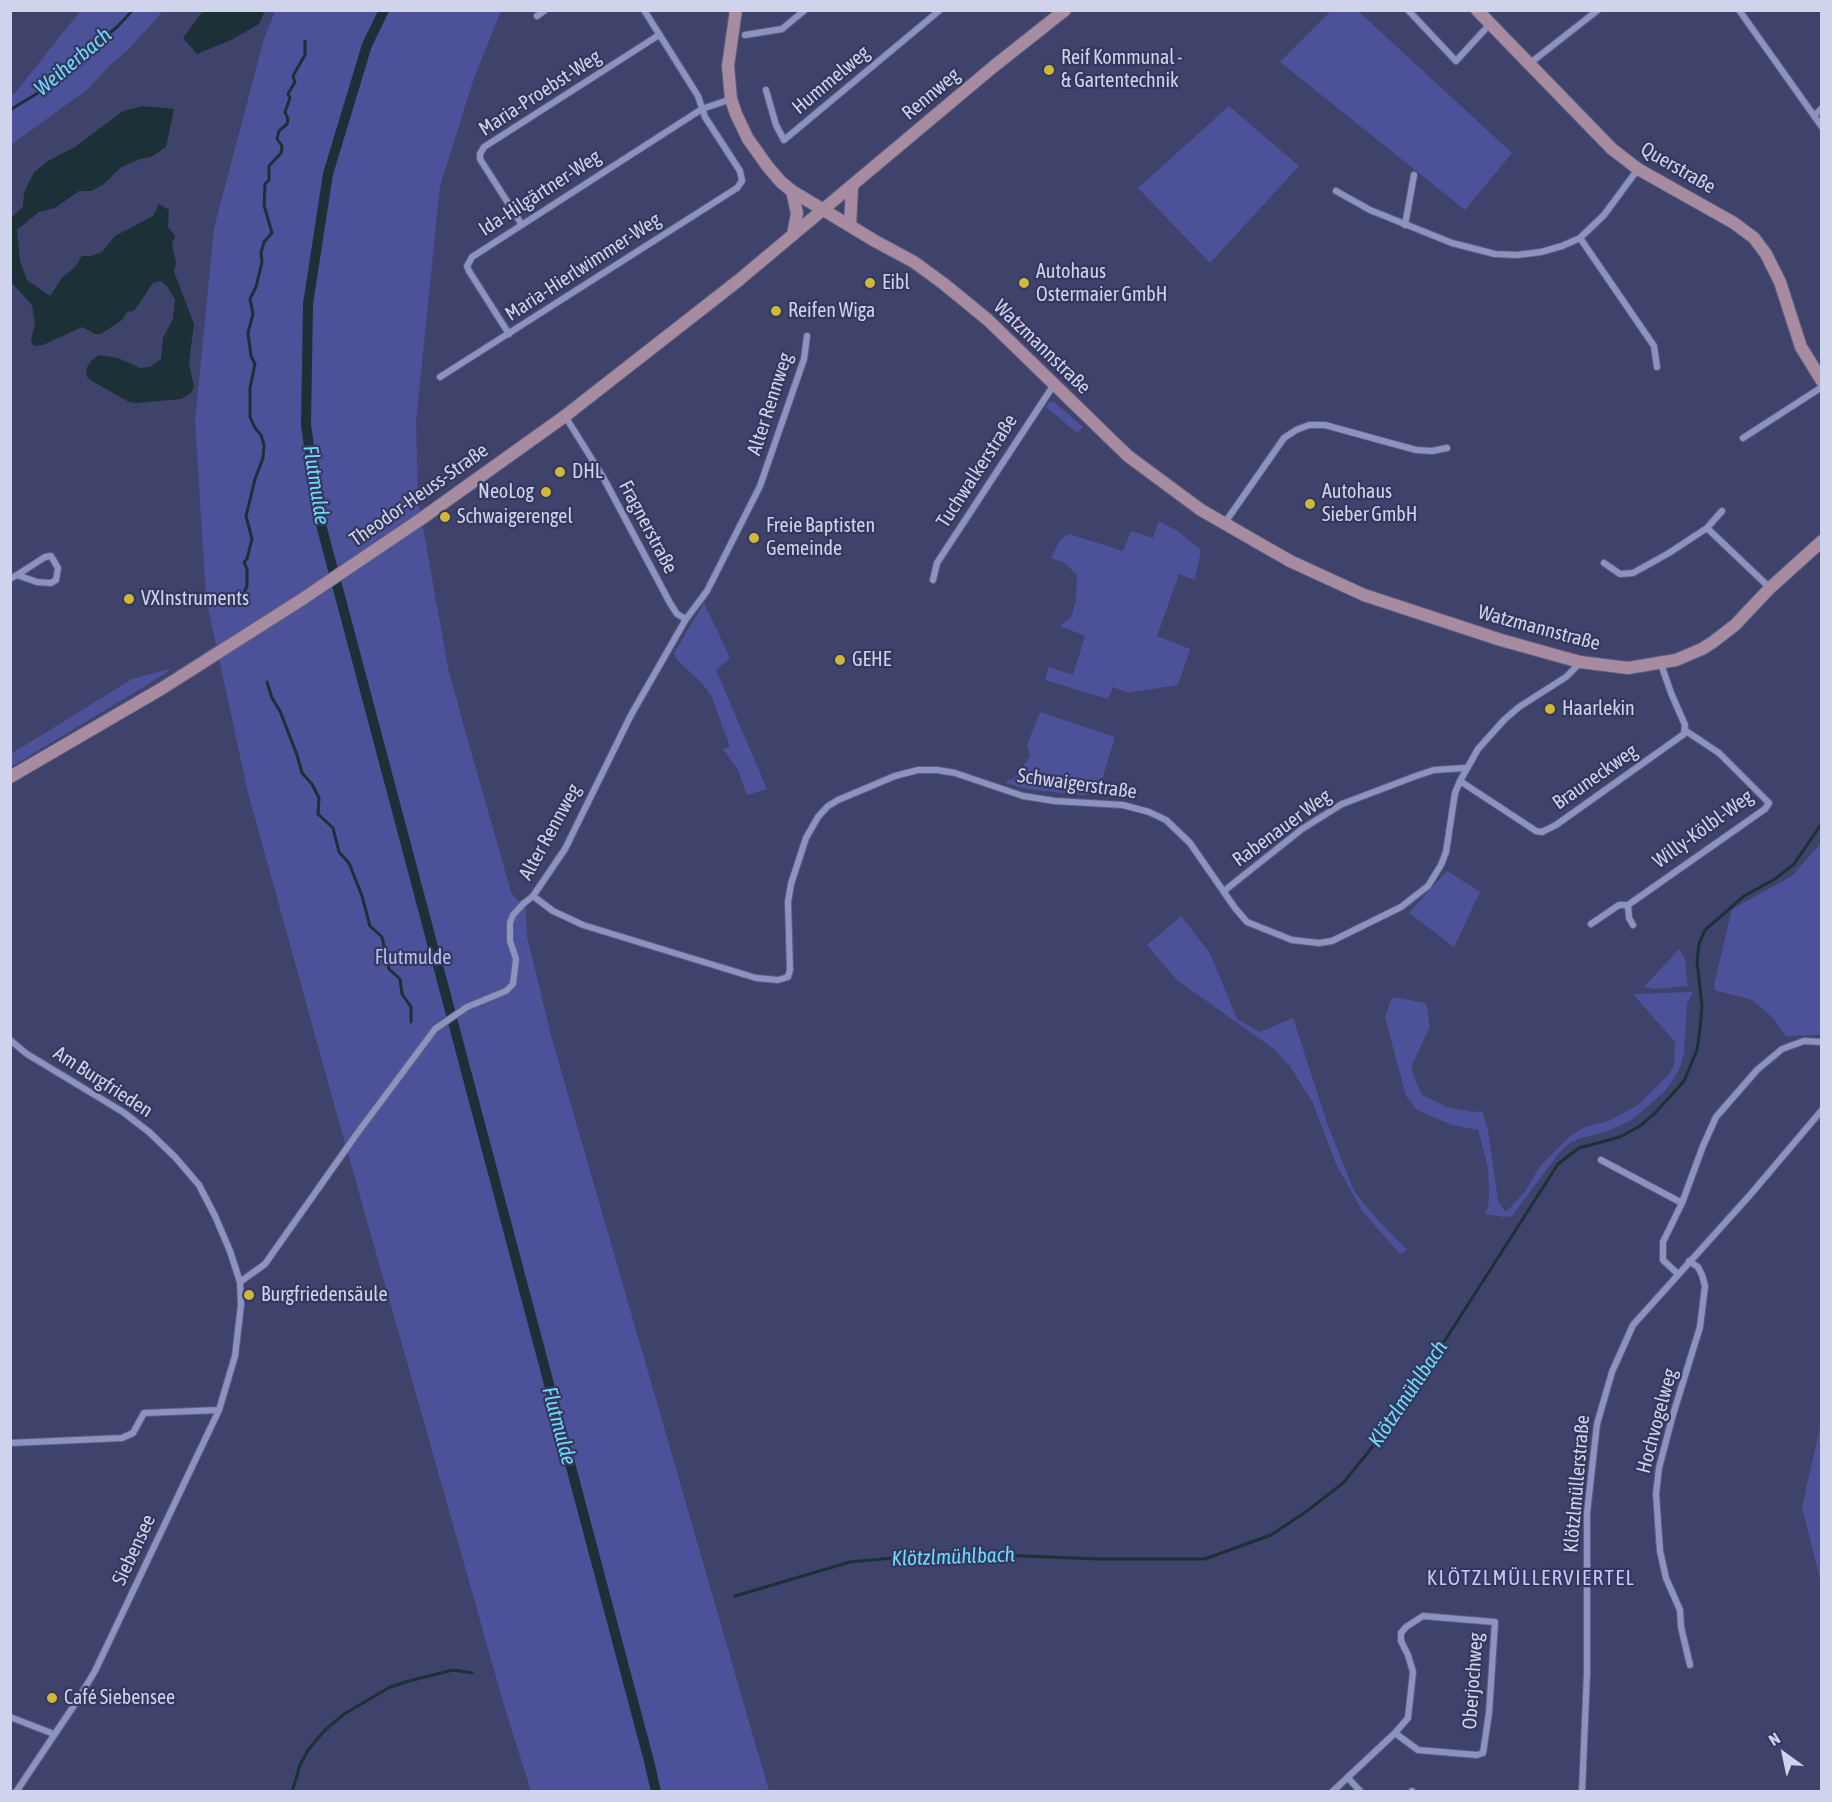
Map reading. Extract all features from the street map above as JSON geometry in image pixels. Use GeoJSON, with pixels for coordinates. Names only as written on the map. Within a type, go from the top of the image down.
{"type":"FeatureCollection","features":[{"type":"Feature","properties":{"kind":"street"},"geometry":{"type":"LineString","coordinates":[[537,15],[545,10]]}},
{"type":"Feature","properties":{"kind":"street"},"geometry":{"type":"LineString","coordinates":[[644,10],[698,96],[702,109]]}},
{"type":"Feature","properties":{"kind":"street","name":"Watzmannstraße"},"geometry":{"type":"LineString","coordinates":[[736,10],[728,66],[731,99],[742,127],[759,156],[781,182],[850,226],[914,262],[944,284],[988,320],[1128,456],[1223,525],[1290,561],[1364,595],[1480,633],[1580,662],[1628,668],[1661,664],[1702,649],[1713,642],[1735,625],[1770,588],[1821,541]]}},
{"type":"Feature","properties":{"kind":"street"},"geometry":{"type":"LineString","coordinates":[[745,35],[783,29],[805,10]]}},
{"type":"Feature","properties":{"kind":"street","name":"Hummelweg"},"geometry":{"type":"LineString","coordinates":[[766,90],[776,125],[784,140],[940,10]]}},
{"type":"Feature","properties":{"kind":"street","name":"Rennweg"},"geometry":{"type":"LineString","coordinates":[[825,210],[993,67],[1065,10]]}},
{"type":"Feature","properties":{"kind":"street"},"geometry":{"type":"LineString","coordinates":[[1408,10],[1456,61],[1489,25]]}},
{"type":"Feature","properties":{"kind":"street","name":"Querstraße"},"geometry":{"type":"LineString","coordinates":[[1477,10],[1611,149],[1638,169],[1725,217],[1754,238],[1767,254],[1780,282],[1802,347],[1821,381]]}},
{"type":"Feature","properties":{"kind":"street"},"geometry":{"type":"LineString","coordinates":[[1529,64],[1598,10]]}},
{"type":"Feature","properties":{"kind":"street"},"geometry":{"type":"LineString","coordinates":[[1739,10],[1821,127]]}},
{"type":"Feature","properties":{"kind":"street","name":"Maria-Proebst-Weg"},"geometry":{"type":"LineString","coordinates":[[522,225],[480,159],[484,147],[659,34]]}},
{"type":"Feature","properties":{"kind":"street","name":"Ida-Hilgärtner-Weg"},"geometry":{"type":"LineString","coordinates":[[509,334],[467,266],[472,257],[702,109],[731,99]]}},
{"type":"Feature","properties":{"kind":"street"},"geometry":{"type":"LineString","coordinates":[[1814,116],[1821,108]]}},
{"type":"Feature","properties":{"kind":"street","name":"Maria-Hierlwimmer-Weg"},"geometry":{"type":"LineString","coordinates":[[440,378],[736,188],[742,181],[740,171],[702,109]]}},
{"type":"Feature","properties":{"kind":"street"},"geometry":{"type":"LineString","coordinates":[[1336,191],[1370,210],[1452,243],[1495,254],[1517,255],[1541,252],[1580,238],[1604,215],[1638,169]]}},
{"type":"Feature","properties":{"kind":"street"},"geometry":{"type":"LineString","coordinates":[[1405,225],[1414,175]]}},
{"type":"Feature","properties":{"kind":"street"},"geometry":{"type":"LineString","coordinates":[[850,226],[852,187]]}},
{"type":"Feature","properties":{"kind":"street"},"geometry":{"type":"LineString","coordinates":[[792,191],[797,216],[792,237]]}},
{"type":"Feature","properties":{"kind":"street","name":"Theodor-Heuss-Straße"},"geometry":{"type":"LineString","coordinates":[[10,777],[179,677],[302,600],[421,519],[565,416],[825,210]]}},
{"type":"Feature","properties":{"kind":"street"},"geometry":{"type":"LineString","coordinates":[[1580,238],[1654,346],[1658,367]]}},
{"type":"Feature","properties":{"kind":"street","name":"Alter Rennweg"},"geometry":{"type":"LineString","coordinates":[[240,1282],[265,1264],[356,1135],[435,1029],[466,1007],[506,991],[513,984],[516,976],[516,959],[510,941],[510,923],[518,909],[533,896],[565,849],[631,715],[686,619],[707,591],[760,486],[804,359],[807,336]]}},
{"type":"Feature","properties":{"kind":"street","name":"Tuchwalkerstraße"},"geometry":{"type":"LineString","coordinates":[[933,580],[937,563],[1055,383]]}},
{"type":"Feature","properties":{"kind":"street"},"geometry":{"type":"LineString","coordinates":[[1743,438],[1821,387]]}},
{"type":"Feature","properties":{"kind":"street","name":"Fragnerstraße"},"geometry":{"type":"LineString","coordinates":[[565,416],[603,477],[670,603],[678,614],[686,619]]}},
{"type":"Feature","properties":{"kind":"street"},"geometry":{"type":"LineString","coordinates":[[1223,525],[1284,438],[1309,425],[1325,425],[1416,450],[1432,451],[1447,448]]}},
{"type":"Feature","properties":{"kind":"street"},"geometry":{"type":"LineString","coordinates":[[1604,563],[1620,574],[1633,573],[1707,528],[1722,511]]}},
{"type":"Feature","properties":{"kind":"street"},"geometry":{"type":"LineString","coordinates":[[1707,528],[1770,588]]}},
{"type":"Feature","properties":{"kind":"street"},"geometry":{"type":"LineString","coordinates":[[51,556],[58,568],[56,580],[51,583],[14,577],[45,557],[51,556]]}},
{"type":"Feature","properties":{"kind":"street","name":"Schwaigerstraße"},"geometry":{"type":"LineString","coordinates":[[533,896],[553,911],[583,925],[756,978],[778,980],[788,976],[790,970],[788,902],[791,884],[806,838],[818,817],[828,806],[838,800],[895,776],[937,770],[955,773],[1023,796],[1055,801],[1123,805],[1149,812],[1166,820],[1191,843],[1247,922],[1292,940],[1319,943],[1332,940],[1369,924],[1410,902],[1428,886],[1441,866],[1447,846],[1453,805],[1465,768],[1488,737],[1519,706],[1566,677],[1580,662]]}},
{"type":"Feature","properties":{"kind":"street"},"geometry":{"type":"LineString","coordinates":[[1661,664],[1686,730]]}},
{"type":"Feature","properties":{"kind":"street","name":"Brauneckweg"},"geometry":{"type":"LineString","coordinates":[[1460,781],[1524,824],[1542,832],[1596,798],[1680,738],[1686,730]]}},
{"type":"Feature","properties":{"kind":"street","name":"Willy-Kölbl-Weg"},"geometry":{"type":"LineString","coordinates":[[1628,905],[1765,809],[1769,802],[1719,753],[1686,730]]}},
{"type":"Feature","properties":{"kind":"street","name":"Rabenauer Weg"},"geometry":{"type":"LineString","coordinates":[[1224,891],[1302,829],[1342,804],[1434,770],[1465,768]]}},
{"type":"Feature","properties":{"kind":"street"},"geometry":{"type":"LineString","coordinates":[[1591,924],[1619,905],[1628,905],[1629,918],[1634,925]]}},
{"type":"Feature","properties":{"kind":"street","name":"Am Burgfrieden"},"geometry":{"type":"LineString","coordinates":[[10,1040],[27,1054],[123,1112],[149,1132],[175,1157],[199,1185],[215,1216],[240,1282]]}},
{"type":"Feature","properties":{"kind":"street"},"geometry":{"type":"LineString","coordinates":[[1678,1274],[1663,1260],[1663,1242],[1682,1203],[1716,1117],[1757,1070],[1782,1049],[1804,1041],[1821,1042]]}},
{"type":"Feature","properties":{"kind":"street","name":"Klötzlmüllerstraße"},"geometry":{"type":"LineString","coordinates":[[1582,1791],[1587,1673],[1587,1513],[1597,1424],[1611,1372],[1633,1325],[1750,1195],[1821,1110]]}},
{"type":"Feature","properties":{"kind":"street"},"geometry":{"type":"LineString","coordinates":[[1601,1160],[1682,1203]]}},
{"type":"Feature","properties":{"kind":"street","name":"Hochvogelweg"},"geometry":{"type":"LineString","coordinates":[[1689,1261],[1698,1268],[1705,1286],[1700,1327],[1670,1426],[1659,1468],[1656,1494],[1660,1551],[1666,1578],[1680,1610],[1681,1627],[1690,1665]]}},
{"type":"Feature","properties":{"kind":"street","name":"Siebensee"},"geometry":{"type":"LineString","coordinates":[[16,1791],[95,1671],[219,1410],[235,1356],[241,1305],[240,1282]]}},
{"type":"Feature","properties":{"kind":"street"},"geometry":{"type":"LineString","coordinates":[[10,1443],[122,1438],[133,1434],[144,1413],[219,1410]]}},
{"type":"Feature","properties":{"kind":"street","name":"Oberjochweg"},"geometry":{"type":"LineString","coordinates":[[1423,1616],[1495,1622],[1489,1713],[1483,1753],[1477,1755],[1418,1750],[1395,1733],[1408,1718],[1413,1672],[1401,1641],[1401,1633],[1406,1627],[1423,1616]]}},
{"type":"Feature","properties":{"kind":"street"},"geometry":{"type":"LineString","coordinates":[[10,1717],[54,1734]]}},
{"type":"Feature","properties":{"kind":"street"},"geometry":{"type":"LineString","coordinates":[[1332,1791],[1395,1733]]}},
{"type":"Feature","properties":{"kind":"street"},"geometry":{"type":"LineString","coordinates":[[1348,1778],[1361,1791]]}},
{"type":"Feature","properties":{"kind":"green space"},"geometry":{"type":"Polygon","coordinates":[[[81,10],[163,11],[88,89],[11,145],[11,95],[15,93],[81,10]]]}},
{"type":"Feature","properties":{"kind":"green space"},"geometry":{"type":"Polygon","coordinates":[[[1332,10],[1358,11],[1512,153],[1465,210],[1280,62],[1332,10]]]}},
{"type":"Feature","properties":{"kind":"green space","name":"Flutmulde"},"geometry":{"type":"Polygon","coordinates":[[[275,11],[501,11],[473,81],[440,186],[416,422],[418,499],[448,668],[511,892],[526,908],[527,937],[552,1039],[769,1791],[531,1791],[506,1712],[341,1129],[248,793],[206,598],[195,421],[214,228],[264,39],[275,11]]]}},
{"type":"Feature","properties":{"kind":"green space"},"geometry":{"type":"Polygon","coordinates":[[[1229,106],[1299,166],[1210,263],[1138,188],[1229,106]]]}},
{"type":"Feature","properties":{"kind":"green space"},"geometry":{"type":"Polygon","coordinates":[[[1053,401],[1083,427],[1077,433],[1045,406],[1053,401]]]}},
{"type":"Feature","properties":{"kind":"green space"},"geometry":{"type":"Polygon","coordinates":[[[1159,521],[1179,532],[1201,550],[1195,580],[1179,574],[1157,636],[1190,649],[1178,685],[1128,693],[1113,687],[1108,699],[1045,680],[1049,667],[1073,675],[1085,636],[1060,626],[1071,617],[1076,601],[1077,575],[1065,563],[1051,558],[1059,541],[1069,534],[1123,551],[1131,531],[1153,538],[1159,521]]]}},
{"type":"Feature","properties":{"kind":"green space"},"geometry":{"type":"Polygon","coordinates":[[[704,603],[730,658],[716,670],[767,789],[747,795],[738,770],[723,749],[730,747],[711,695],[701,682],[677,660],[674,653],[704,603]]]}},
{"type":"Feature","properties":{"kind":"green space"},"geometry":{"type":"Polygon","coordinates":[[[173,668],[11,767],[11,754],[132,679],[173,668]]]}},
{"type":"Feature","properties":{"kind":"green space"},"geometry":{"type":"Polygon","coordinates":[[[1040,712],[1115,737],[1099,789],[1082,795],[1026,789],[1006,783],[1019,773],[1030,756],[1027,745],[1040,712]]]}},
{"type":"Feature","properties":{"kind":"green space"},"geometry":{"type":"Polygon","coordinates":[[[1821,843],[1821,1035],[1786,1036],[1773,1018],[1752,1000],[1714,990],[1715,981],[1732,909],[1792,876],[1821,843]]]}},
{"type":"Feature","properties":{"kind":"green space"},"geometry":{"type":"Polygon","coordinates":[[[1447,871],[1480,892],[1454,947],[1409,913],[1447,871]]]}},
{"type":"Feature","properties":{"kind":"green space"},"geometry":{"type":"Polygon","coordinates":[[[1181,916],[1210,953],[1237,1019],[1260,1032],[1293,1018],[1327,1123],[1354,1191],[1407,1250],[1400,1254],[1362,1211],[1336,1164],[1312,1101],[1289,1065],[1274,1049],[1177,980],[1147,945],[1181,916]]]}},
{"type":"Feature","properties":{"kind":"green space"},"geometry":{"type":"Polygon","coordinates":[[[1679,949],[1685,959],[1688,986],[1655,989],[1644,987],[1679,949]]]}},
{"type":"Feature","properties":{"kind":"green space"},"geometry":{"type":"Polygon","coordinates":[[[1693,992],[1687,1003],[1684,1053],[1679,1070],[1665,1091],[1632,1120],[1606,1132],[1581,1138],[1568,1144],[1512,1216],[1504,1217],[1484,1214],[1488,1208],[1489,1197],[1488,1167],[1478,1130],[1452,1125],[1417,1110],[1406,1096],[1385,1017],[1392,997],[1426,1003],[1430,1027],[1411,1067],[1417,1084],[1422,1095],[1447,1107],[1472,1112],[1482,1111],[1488,1130],[1498,1200],[1505,1211],[1525,1192],[1540,1166],[1570,1136],[1585,1127],[1609,1121],[1638,1105],[1669,1074],[1674,1065],[1675,1042],[1633,994],[1693,992]]]}},
{"type":"Feature","properties":{"kind":"green space"},"geometry":{"type":"Polygon","coordinates":[[[1821,1423],[1821,1583],[1802,1507],[1821,1423]]]}},
{"type":"Feature","properties":{"kind":"shaded area"},"geometry":{"type":"Polygon","coordinates":[[[204,10],[265,11],[259,24],[231,40],[197,54],[183,38],[204,10]]]}},
{"type":"Feature","properties":{"kind":"shaded area"},"geometry":{"type":"Polygon","coordinates":[[[143,106],[174,109],[166,147],[151,157],[120,168],[104,184],[92,191],[79,191],[55,208],[39,212],[17,230],[20,261],[27,280],[50,296],[62,278],[76,266],[82,256],[102,252],[115,236],[153,216],[159,204],[169,210],[168,227],[175,236],[172,244],[176,263],[174,272],[194,324],[189,363],[194,387],[191,393],[181,399],[137,403],[129,402],[92,381],[87,377],[86,369],[99,355],[118,358],[140,368],[150,367],[161,359],[163,338],[173,319],[175,299],[167,286],[161,281],[153,283],[134,311],[127,312],[122,320],[101,334],[95,334],[82,327],[43,345],[34,346],[31,340],[35,323],[32,305],[11,282],[10,219],[23,207],[24,193],[34,172],[48,161],[75,147],[123,111],[143,106]]]}},
{"type":"Feature","properties":{"kind":"waterway","name":"Weiherbach"},"geometry":{"type":"LineString","coordinates":[[10,110],[41,91],[118,26],[133,10]]}},
{"type":"Feature","properties":{"kind":"waterway","name":"Flutmulde"},"geometry":{"type":"LineString","coordinates":[[384,10],[367,45],[328,174],[308,304],[306,425],[319,517],[656,1792]]}},
{"type":"Feature","properties":{"kind":"waterway"},"geometry":{"type":"LineString","coordinates":[[243,600],[247,586],[247,569],[244,562],[247,559],[252,539],[246,516],[263,458],[264,445],[250,417],[250,388],[255,364],[251,356],[248,333],[253,314],[250,299],[256,287],[264,242],[272,233],[264,205],[265,184],[269,180],[269,166],[281,153],[282,146],[277,139],[279,131],[287,124],[288,119],[285,112],[290,98],[288,94],[295,82],[293,76],[305,55],[305,41]]}},
{"type":"Feature","properties":{"kind":"waterway"},"geometry":{"type":"LineString","coordinates":[[267,682],[302,773],[312,784],[319,798],[318,814],[333,828],[339,852],[349,863],[362,896],[370,926],[382,937],[389,969],[400,979],[402,994],[411,1007],[411,1022]]}},
{"type":"Feature","properties":{"kind":"waterway","name":"Klötzlmühlbach"},"geometry":{"type":"LineString","coordinates":[[735,1596],[850,1562],[947,1553],[1099,1559],[1205,1559],[1271,1535],[1307,1511],[1343,1483],[1392,1423],[1558,1164],[1579,1148],[1620,1137],[1640,1126],[1684,1081],[1697,1050],[1700,1029],[1702,1006],[1697,961],[1699,944],[1705,930],[1744,896],[1775,879],[1794,864],[1822,823]]}},
{"type":"Feature","properties":{"kind":"waterway","name":"Klötzlmühlbach"},"geometry":{"type":"LineString","coordinates":[[292,1792],[300,1765],[308,1750],[324,1731],[344,1714],[390,1687],[453,1670],[472,1673]]}},
{"type":"Feature","properties":{"kind":"place","name":"Reif Kommunal - & Gartentechnik"},"geometry":{"type":"Point","coordinates":[1049,70]}},
{"type":"Feature","properties":{"kind":"place","name":"Eibl"},"geometry":{"type":"Point","coordinates":[870,283]}},
{"type":"Feature","properties":{"kind":"place","name":"Autohaus Ostermaier GmbH"},"geometry":{"type":"Point","coordinates":[1024,283]}},
{"type":"Feature","properties":{"kind":"place","name":"Reifen Wiga"},"geometry":{"type":"Point","coordinates":[776,311]}},
{"type":"Feature","properties":{"kind":"place","name":"DHL"},"geometry":{"type":"Point","coordinates":[560,472]}},
{"type":"Feature","properties":{"kind":"place","name":"NeoLog"},"geometry":{"type":"Point","coordinates":[546,492]}},
{"type":"Feature","properties":{"kind":"place","name":"Autohaus Sieber GmbH"},"geometry":{"type":"Point","coordinates":[1310,504]}},
{"type":"Feature","properties":{"kind":"place","name":"Schwaigerengel"},"geometry":{"type":"Point","coordinates":[445,517]}},
{"type":"Feature","properties":{"kind":"place","name":"Freie Baptisten Gemeinde"},"geometry":{"type":"Point","coordinates":[754,538]}},
{"type":"Feature","properties":{"kind":"place","name":"VXInstruments"},"geometry":{"type":"Point","coordinates":[129,599]}},
{"type":"Feature","properties":{"kind":"place","name":"GEHE"},"geometry":{"type":"Point","coordinates":[840,660]}},
{"type":"Feature","properties":{"kind":"place","name":"Haarlekin"},"geometry":{"type":"Point","coordinates":[1550,709]}},
{"type":"Feature","properties":{"kind":"place","name":"Burgfriedensäule"},"geometry":{"type":"Point","coordinates":[249,1295]}},
{"type":"Feature","properties":{"kind":"place","name":"Café Siebensee"},"geometry":{"type":"Point","coordinates":[52,1698]}},
{"type":"Feature","properties":{"kind":"district","name":"KLÖTZLMÜLLERVIERTEL"},"geometry":{"type":"Point","coordinates":[1531,1578]}}]}
